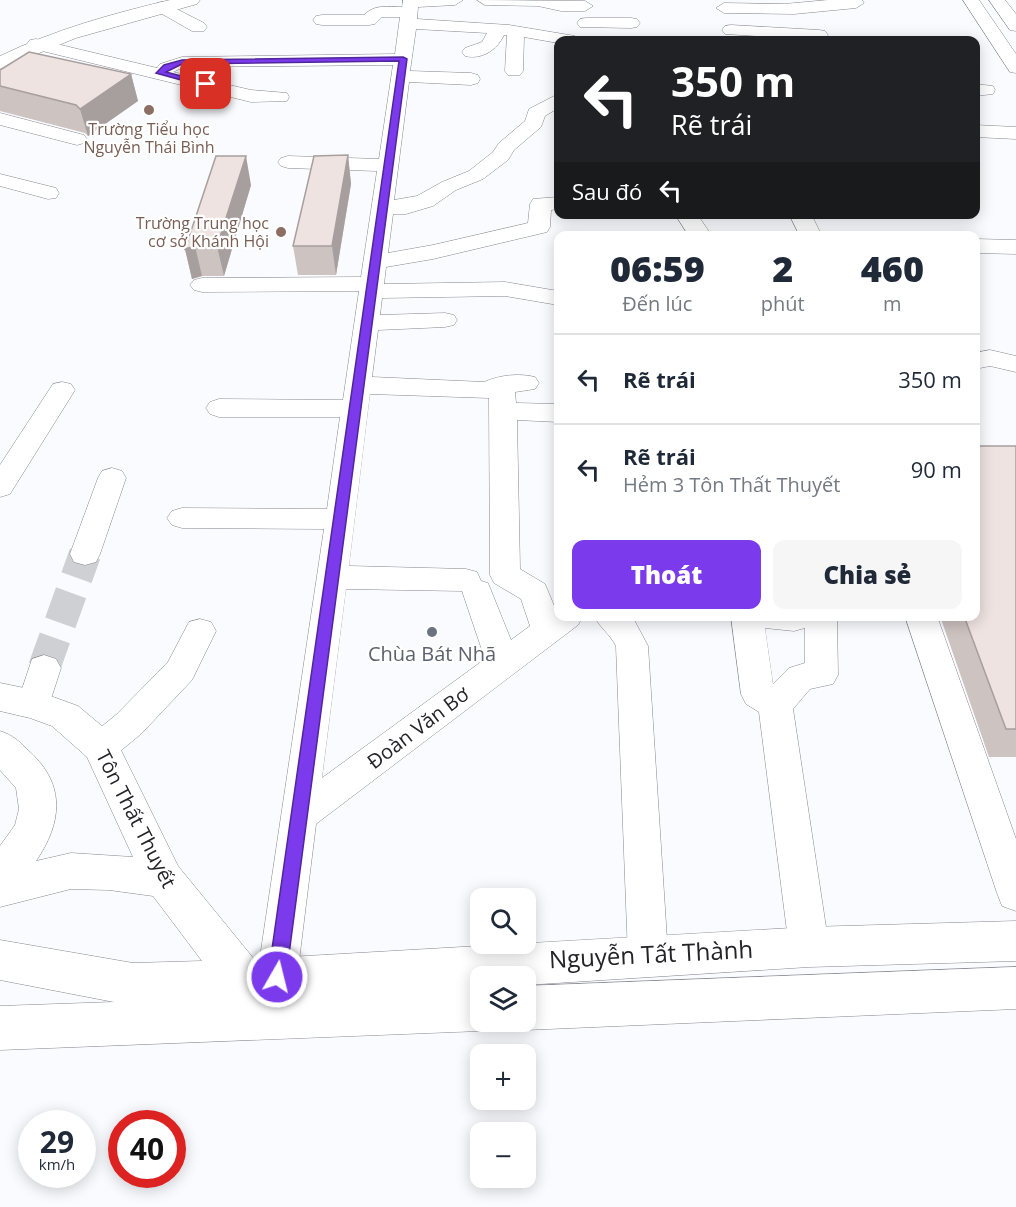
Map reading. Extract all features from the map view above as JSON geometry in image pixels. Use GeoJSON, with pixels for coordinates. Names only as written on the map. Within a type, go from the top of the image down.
{"type":"FeatureCollection","features":[{"type":"Feature","properties":{"kind":"main road"},"geometry":{"type":"LineString","coordinates":[[0,63],[36,44],[64,34],[191,0]]}},
{"type":"Feature","properties":{"kind":"main road","name":"Tôn Thất Thuyết"},"geometry":{"type":"LineString","coordinates":[[17,700],[65,716],[101,747],[164,879],[260,979]]}},
{"type":"Feature","properties":{"kind":"main road"},"geometry":{"type":"LineString","coordinates":[[0,746],[33,782],[38,802],[34,827],[16,857],[0,874]]}},
{"type":"Feature","properties":{"kind":"main road"},"geometry":{"type":"LineString","coordinates":[[0,888],[71,871],[109,872],[164,879]]}},
{"type":"Feature","properties":{"kind":"main road","name":"Nguyễn Tất Thành"},"geometry":{"type":"LineString","coordinates":[[0,960],[133,984],[260,979],[809,947],[1016,941]]}},
{"type":"Feature","properties":{"kind":"main road"},"geometry":{"type":"LineString","coordinates":[[536,1008],[1016,988]]}},
{"type":"Feature","properties":{"kind":"main road"},"geometry":{"type":"LineString","coordinates":[[0,1009],[75,1026]]}},
{"type":"Feature","properties":{"kind":"main road"},"geometry":{"type":"LineString","coordinates":[[0,1028],[470,1009]]}},
{"type":"Feature","properties":{"kind":"street"},"geometry":{"type":"LineString","coordinates":[[322,20],[369,20],[377,12],[410,9],[455,0]]}},
{"type":"Feature","properties":{"kind":"street"},"geometry":{"type":"LineString","coordinates":[[485,0],[538,1],[631,22]]}},
{"type":"Feature","properties":{"kind":"street"},"geometry":{"type":"LineString","coordinates":[[971,0],[1016,68]]}},
{"type":"Feature","properties":{"kind":"street"},"geometry":{"type":"LineString","coordinates":[[819,35],[732,35],[723,4],[765,9],[856,3]]}},
{"type":"Feature","properties":{"kind":"street"},"geometry":{"type":"LineString","coordinates":[[1006,4],[1016,26]]}},
{"type":"Feature","properties":{"kind":"street"},"geometry":{"type":"LineString","coordinates":[[163,7],[198,27]]}},
{"type":"Feature","properties":{"kind":"street"},"geometry":{"type":"LineString","coordinates":[[410,9],[516,32],[554,37]]}},
{"type":"Feature","properties":{"kind":"street"},"geometry":{"type":"LineString","coordinates":[[260,979],[298,817],[410,9]]}},
{"type":"Feature","properties":{"kind":"street"},"geometry":{"type":"LineString","coordinates":[[585,10],[585,36]]}},
{"type":"Feature","properties":{"kind":"street"},"geometry":{"type":"LineString","coordinates":[[471,52],[486,49],[493,42],[486,25]]}},
{"type":"Feature","properties":{"kind":"street"},"geometry":{"type":"LineString","coordinates":[[514,71],[516,32]]}},
{"type":"Feature","properties":{"kind":"street"},"geometry":{"type":"LineString","coordinates":[[36,44],[251,96],[280,97]]}},
{"type":"Feature","properties":{"kind":"street"},"geometry":{"type":"LineString","coordinates":[[160,73],[167,67],[182,62],[402,68],[471,79]]}},
{"type":"Feature","properties":{"kind":"street"},"geometry":{"type":"LineString","coordinates":[[383,207],[406,207],[425,201],[449,186],[476,175],[501,156],[506,147],[534,123],[536,113],[554,102]]}},
{"type":"Feature","properties":{"kind":"street"},"geometry":{"type":"LineString","coordinates":[[0,119],[77,140]]}},
{"type":"Feature","properties":{"kind":"street"},"geometry":{"type":"LineString","coordinates":[[980,131],[1016,133]]}},
{"type":"Feature","properties":{"kind":"street"},"geometry":{"type":"LineString","coordinates":[[288,162],[389,165]]}},
{"type":"Feature","properties":{"kind":"street"},"geometry":{"type":"LineString","coordinates":[[0,180],[48,193]]}},
{"type":"Feature","properties":{"kind":"street"},"geometry":{"type":"LineString","coordinates":[[373,279],[433,252],[539,227],[541,204],[554,203]]}},
{"type":"Feature","properties":{"kind":"street"},"geometry":{"type":"LineString","coordinates":[[980,246],[1016,247]]}},
{"type":"Feature","properties":{"kind":"street"},"geometry":{"type":"LineString","coordinates":[[202,285],[373,279],[504,289],[554,297]]}},
{"type":"Feature","properties":{"kind":"street"},"geometry":{"type":"LineString","coordinates":[[367,322],[445,320]]}},
{"type":"Feature","properties":{"kind":"street"},"geometry":{"type":"LineString","coordinates":[[980,360],[990,358],[1016,364]]}},
{"type":"Feature","properties":{"kind":"street"},"geometry":{"type":"LineString","coordinates":[[0,487],[62,390]]}},
{"type":"Feature","properties":{"kind":"street"},"geometry":{"type":"LineString","coordinates":[[219,408],[356,397],[488,390],[510,393],[554,411]]}},
{"type":"Feature","properties":{"kind":"street"},"geometry":{"type":"LineString","coordinates":[[510,393],[503,556],[505,575],[534,592],[554,619]]}},
{"type":"Feature","properties":{"kind":"street"},"geometry":{"type":"LineString","coordinates":[[86,554],[112,478]]}},
{"type":"Feature","properties":{"kind":"street"},"geometry":{"type":"LineString","coordinates":[[182,518],[340,519]]}},
{"type":"Feature","properties":{"kind":"street"},"geometry":{"type":"LineString","coordinates":[[332,577],[472,586],[503,664]]}},
{"type":"Feature","properties":{"kind":"street"},"geometry":{"type":"LineString","coordinates":[[616,621],[621,625],[632,646],[648,956]]}},
{"type":"Feature","properties":{"kind":"street"},"geometry":{"type":"LineString","coordinates":[[748,621],[758,694],[775,705],[809,947]]}},
{"type":"Feature","properties":{"kind":"street"},"geometry":{"type":"LineString","coordinates":[[775,705],[801,677],[822,675],[795,621]]}},
{"type":"Feature","properties":{"kind":"street"},"geometry":{"type":"LineString","coordinates":[[923,621],[1016,893]]}},
{"type":"Feature","properties":{"kind":"street","name":"Đoàn Văn Bơ"},"geometry":{"type":"LineString","coordinates":[[298,817],[557,623]]}},
{"type":"Feature","properties":{"kind":"street"},"geometry":{"type":"LineString","coordinates":[[101,747],[129,724],[180,671],[200,630]]}},
{"type":"Feature","properties":{"kind":"street"},"geometry":{"type":"LineString","coordinates":[[17,700],[44,668]]}},
{"type":"Feature","properties":{"kind":"building"},"geometry":{"type":"Polygon","coordinates":[[[29,52],[131,74],[80,109],[76,105],[0,86],[0,70],[29,52]]]}},
{"type":"Feature","properties":{"kind":"building"},"geometry":{"type":"Polygon","coordinates":[[[348,155],[332,246],[293,246],[314,156],[348,155]]]}},
{"type":"Feature","properties":{"kind":"building"},"geometry":{"type":"Polygon","coordinates":[[[216,156],[246,156],[217,246],[195,246],[185,249],[216,156]]]}},
{"type":"Feature","properties":{"kind":"building"},"geometry":{"type":"Polygon","coordinates":[[[980,446],[1016,446],[1016,729],[1006,729],[966,621],[980,621],[980,446]]]}},
{"type":"Feature","properties":{"kind":"tunnel"},"geometry":{"type":"LineString","coordinates":[[44,668],[85,554]]}},
{"type":"Feature","properties":{"kind":"place","name":"Trường Tiểu học Nguyễn Thái Bình"},"geometry":{"type":"Point","coordinates":[149,110]}},
{"type":"Feature","properties":{"kind":"place","name":"Trường Trung học cơ sở Khánh Hội"},"geometry":{"type":"Point","coordinates":[281,232]}},
{"type":"Feature","properties":{"kind":"place","name":"Chùa Bát Nhã"},"geometry":{"type":"Point","coordinates":[432,632]}},
{"type":"Feature","properties":{"kind":"route"},"geometry":{"type":"LineString","coordinates":[[206,84],[160,73],[167,67],[182,62],[403,59],[277,977]]}}]}
